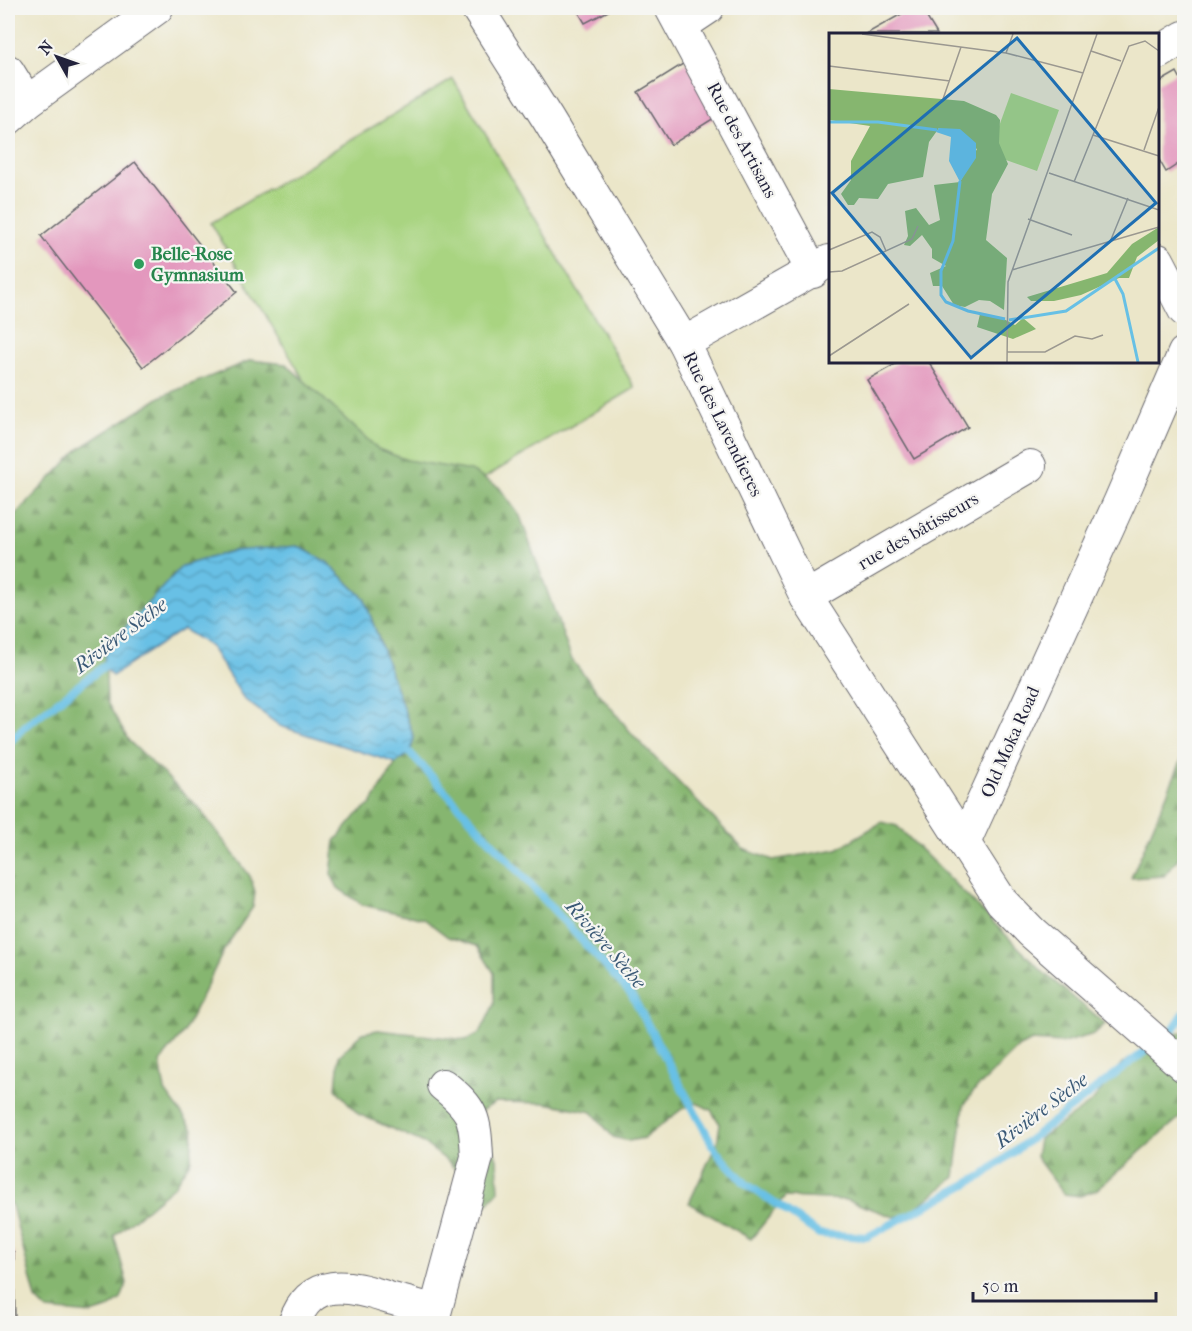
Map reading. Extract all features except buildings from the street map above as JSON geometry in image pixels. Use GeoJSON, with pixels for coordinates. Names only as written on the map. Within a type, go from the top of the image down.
{"type":"FeatureCollection","features":[{"type":"Feature","properties":{"kind":"street"},"geometry":{"type":"LineString","coordinates":[[8,70],[17,111],[157,8]]}},
{"type":"Feature","properties":{"kind":"street","name":"Rue des Lavendieres"},"geometry":{"type":"LineString","coordinates":[[477,8],[547,118],[684,344],[806,597],[964,843]]}},
{"type":"Feature","properties":{"kind":"street"},"geometry":{"type":"LineString","coordinates":[[676,17],[708,8]]}},
{"type":"Feature","properties":{"kind":"street","name":"Rue des Artisans"},"geometry":{"type":"LineString","coordinates":[[676,17],[822,266]]}},
{"type":"Feature","properties":{"kind":"street"},"geometry":{"type":"LineString","coordinates":[[1159,51],[1185,37]]}},
{"type":"Feature","properties":{"kind":"street"},"geometry":{"type":"LineString","coordinates":[[1159,262],[1185,310]]}},
{"type":"Feature","properties":{"kind":"street"},"geometry":{"type":"LineString","coordinates":[[684,344],[822,266]]}},
{"type":"Feature","properties":{"kind":"street","name":"Old Moka Road"},"geometry":{"type":"LineString","coordinates":[[964,843],[1185,353]]}},
{"type":"Feature","properties":{"kind":"street","name":"rue des bâtisseurs"},"geometry":{"type":"LineString","coordinates":[[806,597],[1030,466]]}},
{"type":"Feature","properties":{"kind":"street"},"geometry":{"type":"LineString","coordinates":[[964,843],[1002,902],[1031,932],[1182,1064]]}},
{"type":"Feature","properties":{"kind":"street"},"geometry":{"type":"LineString","coordinates":[[294,1323],[306,1301],[314,1294],[331,1287],[357,1288],[434,1317],[477,1157],[476,1133],[470,1113],[463,1102],[443,1085]]}},
{"type":"Feature","properties":{"kind":"green space"},"geometry":{"type":"Polygon","coordinates":[[[453,79],[635,388],[394,532],[211,223],[453,79]]]}},
{"type":"Feature","properties":{"kind":"green space"},"geometry":{"type":"Polygon","coordinates":[[[251,360],[286,364],[378,449],[407,460],[471,471],[499,487],[520,516],[572,660],[633,735],[743,849],[773,860],[837,849],[882,822],[897,826],[1043,972],[1105,1024],[1094,1034],[1063,1043],[1032,1041],[1019,1047],[973,1092],[964,1105],[955,1177],[908,1214],[894,1217],[847,1200],[785,1197],[751,1239],[689,1203],[717,1143],[720,1124],[711,1110],[697,1103],[682,1109],[644,1138],[629,1141],[613,1137],[592,1112],[546,1103],[496,1102],[481,1111],[497,1159],[499,1191],[477,1215],[460,1176],[450,1163],[422,1142],[358,1114],[336,1089],[339,1056],[362,1033],[378,1030],[466,1040],[480,1033],[494,1004],[494,973],[477,946],[448,937],[424,919],[363,905],[338,888],[331,874],[335,841],[357,815],[371,804],[396,763],[410,753],[414,738],[364,598],[327,562],[105,651],[107,702],[129,741],[199,808],[250,876],[255,892],[253,907],[225,948],[184,1032],[160,1062],[165,1091],[193,1129],[191,1160],[174,1186],[114,1236],[127,1283],[121,1299],[107,1309],[92,1314],[47,1310],[36,1299],[12,1206],[8,1201],[8,522],[79,449],[162,396],[251,360]]]}},
{"type":"Feature","properties":{"kind":"green space"},"geometry":{"type":"Polygon","coordinates":[[[1184,754],[1184,851],[1164,876],[1131,878],[1184,754]]]}},
{"type":"Feature","properties":{"kind":"green space"},"geometry":{"type":"Polygon","coordinates":[[[1184,1032],[1184,1114],[1096,1190],[1080,1196],[1064,1194],[1036,1157],[1039,1139],[1092,1102],[1122,1063],[1184,1032]]]}},
{"type":"Feature","properties":{"kind":"water"},"geometry":{"type":"Polygon","coordinates":[[[298,546],[327,562],[364,598],[414,738],[410,753],[396,763],[280,726],[244,699],[210,646],[183,629],[112,676],[104,666],[105,650],[182,566],[232,551],[298,546]]]}},
{"type":"Feature","properties":{"kind":"waterway","name":"Rivière Sèche"},"geometry":{"type":"LineString","coordinates":[[8,744],[25,726],[111,661]]}},
{"type":"Feature","properties":{"kind":"waterway","name":"Rivière Sèche"},"geometry":{"type":"LineString","coordinates":[[401,747],[410,753],[631,994],[716,1151],[745,1183],[819,1234],[867,1237],[982,1176],[1152,1046]]}},
{"type":"Feature","properties":{"kind":"waterway","name":"Rivière Sèche"},"geometry":{"type":"LineString","coordinates":[[1162,1039],[1172,1031],[1184,1013]]}},
{"type":"Feature","properties":{"kind":"place","name":"Belle-Rose Gymnasium"},"geometry":{"type":"Point","coordinates":[139,264]}}]}
